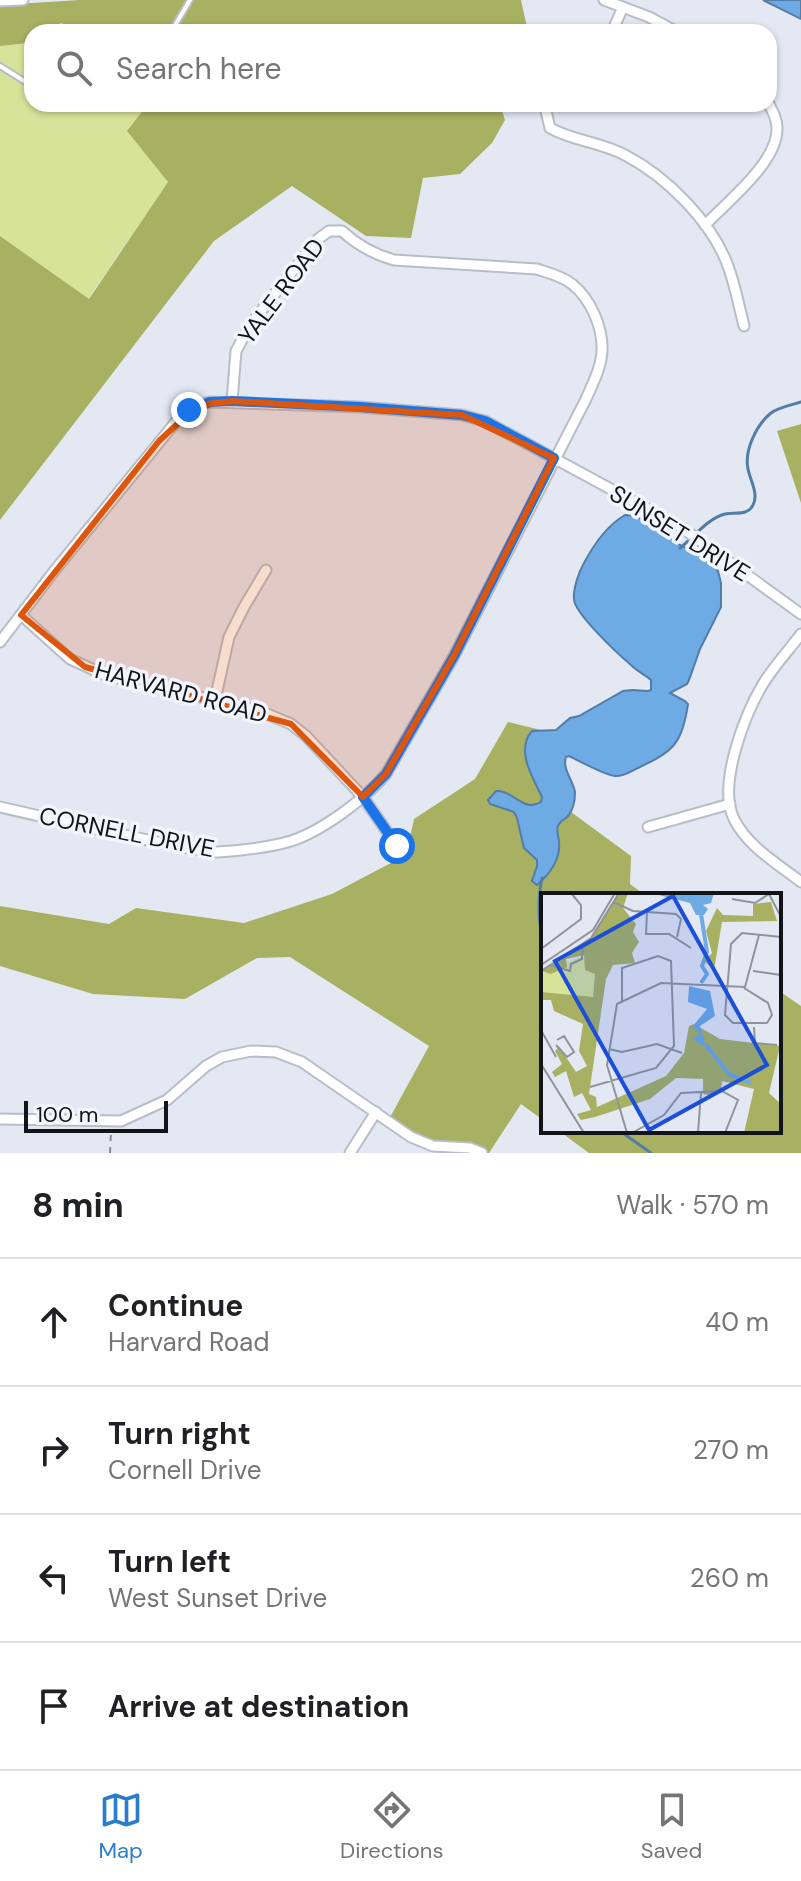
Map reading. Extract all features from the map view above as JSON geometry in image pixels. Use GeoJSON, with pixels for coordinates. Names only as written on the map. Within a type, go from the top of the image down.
{"type":"FeatureCollection","features":[{"type":"Feature","properties":{"kind":"street"},"geometry":{"type":"LineString","coordinates":[[0,1],[23,0]]}},
{"type":"Feature","properties":{"kind":"street"},"geometry":{"type":"LineString","coordinates":[[604,0],[662,24]]}},
{"type":"Feature","properties":{"kind":"street"},"geometry":{"type":"LineString","coordinates":[[616,24],[623,7]]}},
{"type":"Feature","properties":{"kind":"street"},"geometry":{"type":"LineString","coordinates":[[547,112],[550,128],[626,155],[673,189],[719,246],[744,326]]}},
{"type":"Feature","properties":{"kind":"street"},"geometry":{"type":"LineString","coordinates":[[705,225],[768,159],[775,145],[776,120],[772,112]]}},
{"type":"Feature","properties":{"kind":"street","name":"YALE ROAD"},"geometry":{"type":"LineString","coordinates":[[232,401],[236,351],[250,325],[318,239],[329,231]]}},
{"type":"Feature","properties":{"kind":"street","name":"CORNELL DRIVE"},"geometry":{"type":"LineString","coordinates":[[0,807],[216,852],[292,841],[322,826],[363,797],[386,774],[454,656],[586,399],[598,372],[602,353],[601,332],[589,305],[574,285],[551,273],[537,269],[394,260],[375,254],[352,241],[342,231],[329,231]]}},
{"type":"Feature","properties":{"kind":"street","name":"SUNSET DRIVE"},"geometry":{"type":"LineString","coordinates":[[0,642],[179,418],[198,405],[232,401],[462,415],[485,421],[681,527],[801,614]]}},
{"type":"Feature","properties":{"kind":"street"},"geometry":{"type":"LineString","coordinates":[[215,700],[229,637],[266,570]]}},
{"type":"Feature","properties":{"kind":"street","name":"HARVARD ROAD"},"geometry":{"type":"LineString","coordinates":[[21,615],[57,648],[85,667],[105,675],[260,711],[291,724],[363,797],[397,846]]}},
{"type":"Feature","properties":{"kind":"street"},"geometry":{"type":"LineString","coordinates":[[801,634],[765,681],[744,723],[730,774],[728,798],[733,818],[749,841],[801,882]]}},
{"type":"Feature","properties":{"kind":"street"},"geometry":{"type":"LineString","coordinates":[[648,827],[730,804]]}},
{"type":"Feature","properties":{"kind":"street"},"geometry":{"type":"LineString","coordinates":[[0,1119],[121,1121],[167,1100],[206,1066],[222,1057],[251,1051],[276,1052],[302,1062],[411,1137],[433,1146],[470,1148],[482,1153]]}},
{"type":"Feature","properties":{"kind":"street"},"geometry":{"type":"LineString","coordinates":[[350,1153],[376,1112]]}},
{"type":"Feature","properties":{"kind":"lane"},"geometry":{"type":"LineString","coordinates":[[176,24],[190,0]]}},
{"type":"Feature","properties":{"kind":"lane"},"geometry":{"type":"LineString","coordinates":[[0,66],[24,81]]}},
{"type":"Feature","properties":{"kind":"path"},"geometry":{"type":"LineString","coordinates":[[110,1153],[112,1121]]}},
{"type":"Feature","properties":{"kind":"highlighted area"},"geometry":{"type":"Polygon","coordinates":[[[232,401],[462,415],[554,458],[454,656],[386,774],[363,797],[291,724],[85,667],[21,615],[159,441],[198,405],[232,401]]]}},
{"type":"Feature","properties":{"kind":"green space"},"geometry":{"type":"Polygon","coordinates":[[[80,0],[521,0],[526,24],[24,24],[24,44],[0,46],[0,5],[80,0]]]}},
{"type":"Feature","properties":{"kind":"green space"},"geometry":{"type":"Polygon","coordinates":[[[24,44],[24,112],[142,112],[128,132],[168,182],[88,299],[0,236],[0,46],[24,44]]]}},
{"type":"Feature","properties":{"kind":"green space"},"geometry":{"type":"Polygon","coordinates":[[[142,112],[502,112],[505,120],[492,143],[460,174],[423,178],[411,238],[366,236],[292,186],[214,241],[0,520],[0,236],[89,299],[168,182],[127,131],[142,112]]]}},
{"type":"Feature","properties":{"kind":"green space"},"geometry":{"type":"Polygon","coordinates":[[[801,424],[801,503],[777,431],[801,424]]]}},
{"type":"Feature","properties":{"kind":"green space"},"geometry":{"type":"Polygon","coordinates":[[[508,722],[541,730],[571,812],[631,856],[630,884],[642,893],[541,893],[541,1119],[521,1104],[489,1153],[410,1139],[388,1121],[429,1046],[290,957],[257,958],[185,999],[93,994],[0,966],[0,906],[109,924],[136,908],[244,923],[332,894],[406,855],[414,819],[475,779],[508,722]]]}},
{"type":"Feature","properties":{"kind":"green space"},"geometry":{"type":"Polygon","coordinates":[[[781,992],[801,1006],[801,1153],[589,1153],[562,1133],[781,1133],[781,992]]]}},
{"type":"Feature","properties":{"kind":"water"},"geometry":{"type":"Polygon","coordinates":[[[763,0],[801,0],[801,19],[763,0]]]}},
{"type":"Feature","properties":{"kind":"water"},"geometry":{"type":"Polygon","coordinates":[[[625,515],[636,516],[706,559],[718,571],[721,607],[687,684],[670,693],[688,704],[683,729],[668,751],[618,776],[566,757],[565,766],[575,792],[574,805],[558,826],[556,860],[537,885],[532,881],[537,860],[524,848],[514,812],[490,804],[488,800],[496,791],[529,805],[541,802],[542,797],[525,755],[527,739],[532,731],[556,730],[570,718],[623,691],[651,690],[651,680],[598,633],[581,614],[574,599],[578,575],[592,549],[606,530],[625,515]]]}},
{"type":"Feature","properties":{"kind":"waterway"},"geometry":{"type":"LineString","coordinates":[[680,548],[713,520],[751,508],[755,496],[747,462],[753,438],[771,413],[801,402]]}},
{"type":"Feature","properties":{"kind":"waterway"},"geometry":{"type":"LineString","coordinates":[[541,928],[539,895],[542,878]]}},
{"type":"Feature","properties":{"kind":"waterway"},"geometry":{"type":"LineString","coordinates":[[623,1133],[651,1153]]}},
{"type":"Feature","properties":{"kind":"route"},"geometry":{"type":"LineString","coordinates":[[189,410],[210,402],[232,401],[462,415],[485,421],[554,458],[454,656],[386,774],[363,797],[397,846]]}}]}
